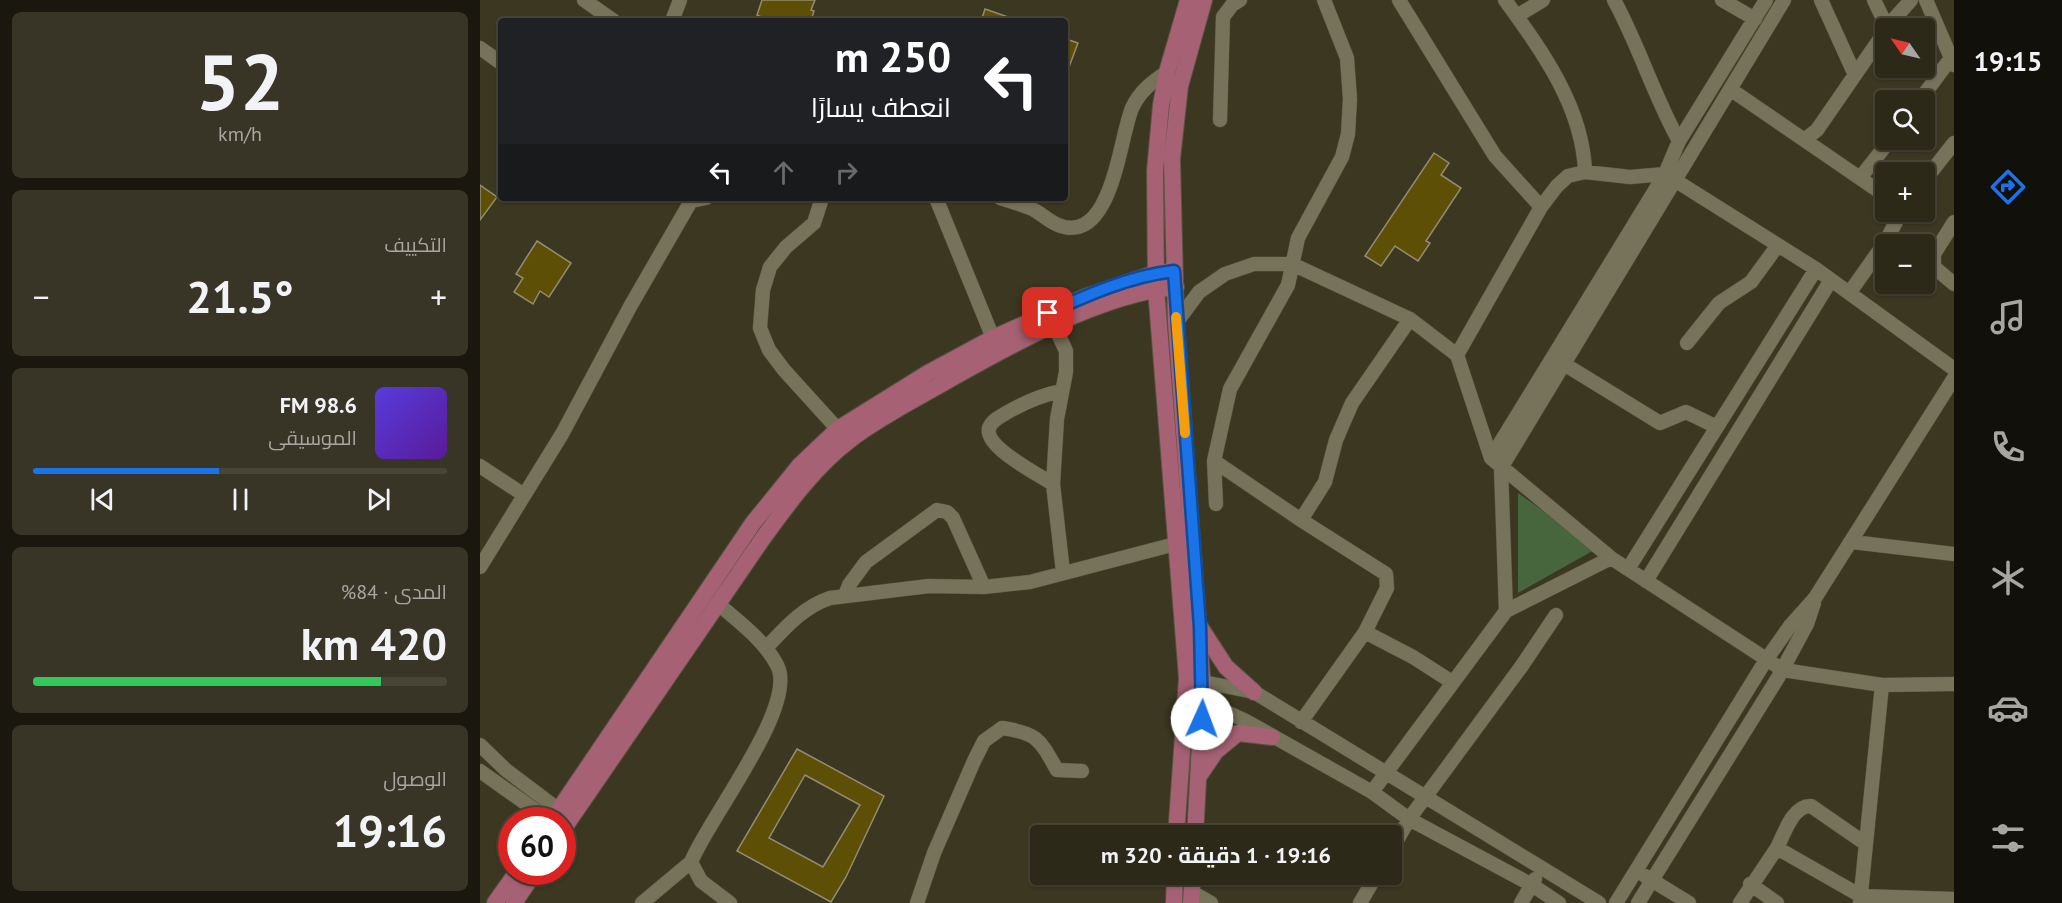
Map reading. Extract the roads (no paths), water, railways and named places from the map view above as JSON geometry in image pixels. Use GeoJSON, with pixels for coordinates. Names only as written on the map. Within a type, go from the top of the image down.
{"type":"FeatureCollection","features":[{"type":"Feature","properties":{"kind":"main road"},"geometry":{"type":"LineString","coordinates":[[1188,0],[1167,72],[1159,116],[1155,171],[1156,281],[1192,685],[1203,700],[1196,825]]}},
{"type":"Feature","properties":{"kind":"main road"},"geometry":{"type":"LineString","coordinates":[[1177,825],[1200,627],[1176,323],[1172,159],[1175,122],[1188,50],[1204,0]]}},
{"type":"Feature","properties":{"kind":"main road"},"geometry":{"type":"LineString","coordinates":[[571,807],[648,693],[753,523],[800,465],[927,373],[993,338],[1085,297],[1175,279]]}},
{"type":"Feature","properties":{"kind":"main road"},"geometry":{"type":"LineString","coordinates":[[648,693],[717,603],[788,504],[829,458],[843,436],[1054,325],[1119,299],[1156,281]]}},
{"type":"Feature","properties":{"kind":"main road"},"geometry":{"type":"LineString","coordinates":[[1200,627],[1226,667],[1254,692]]}},
{"type":"Feature","properties":{"kind":"main road"},"geometry":{"type":"LineString","coordinates":[[1198,777],[1216,751],[1238,732],[1272,736]]}},
{"type":"Feature","properties":{"kind":"main road"},"geometry":{"type":"LineString","coordinates":[[495,903],[508,885]]}},
{"type":"Feature","properties":{"kind":"main road"},"geometry":{"type":"LineString","coordinates":[[514,903],[526,885]]}},
{"type":"Feature","properties":{"kind":"main road"},"geometry":{"type":"LineString","coordinates":[[1174,903],[1175,885]]}},
{"type":"Feature","properties":{"kind":"street"},"geometry":{"type":"LineString","coordinates":[[584,0],[610,18]]}},
{"type":"Feature","properties":{"kind":"street"},"geometry":{"type":"LineString","coordinates":[[673,18],[680,0]]}},
{"type":"Feature","properties":{"kind":"street"},"geometry":{"type":"LineString","coordinates":[[1220,120],[1223,17],[1232,5],[1240,0]]}},
{"type":"Feature","properties":{"kind":"street"},"geometry":{"type":"LineString","coordinates":[[1216,504],[1215,461],[1230,389],[1284,293],[1298,238],[1342,157],[1348,134],[1350,99],[1347,58],[1324,0]]}},
{"type":"Feature","properties":{"kind":"street"},"geometry":{"type":"LineString","coordinates":[[1399,0],[1495,156],[1541,207]]}},
{"type":"Feature","properties":{"kind":"street"},"geometry":{"type":"LineString","coordinates":[[1505,0],[1533,38],[1579,124],[1584,148],[1585,172]]}},
{"type":"Feature","properties":{"kind":"street"},"geometry":{"type":"LineString","coordinates":[[1517,16],[1543,0]]}},
{"type":"Feature","properties":{"kind":"street"},"geometry":{"type":"LineString","coordinates":[[1614,0],[1629,28],[1658,101],[1679,141]]}},
{"type":"Feature","properties":{"kind":"street"},"geometry":{"type":"LineString","coordinates":[[1722,0],[1755,19]]}},
{"type":"Feature","properties":{"kind":"street"},"geometry":{"type":"LineString","coordinates":[[1496,463],[1564,364],[1670,178],[1679,141],[1766,0]]}},
{"type":"Feature","properties":{"kind":"street"},"geometry":{"type":"LineString","coordinates":[[1496,463],[1670,178],[1730,89],[1784,0]]}},
{"type":"Feature","properties":{"kind":"street"},"geometry":{"type":"LineString","coordinates":[[1821,0],[1855,75]]}},
{"type":"Feature","properties":{"kind":"street"},"geometry":{"type":"LineString","coordinates":[[1874,0],[1882,18]]}},
{"type":"Feature","properties":{"kind":"street"},"geometry":{"type":"LineString","coordinates":[[1895,18],[1911,0]]}},
{"type":"Feature","properties":{"kind":"street"},"geometry":{"type":"LineString","coordinates":[[1926,0],[1952,61],[1928,90]]}},
{"type":"Feature","properties":{"kind":"street"},"geometry":{"type":"LineString","coordinates":[[1804,140],[1817,130],[1875,45]]}},
{"type":"Feature","properties":{"kind":"street"},"geometry":{"type":"LineString","coordinates":[[480,48],[498,61]]}},
{"type":"Feature","properties":{"kind":"street"},"geometry":{"type":"LineString","coordinates":[[1009,201],[1031,208],[1058,225],[1085,224],[1095,218],[1107,195],[1133,107],[1146,86],[1167,72]]}},
{"type":"Feature","properties":{"kind":"street"},"geometry":{"type":"LineString","coordinates":[[1730,89],[1875,188]]}},
{"type":"Feature","properties":{"kind":"street"},"geometry":{"type":"LineString","coordinates":[[1935,167],[1954,143]]}},
{"type":"Feature","properties":{"kind":"street"},"geometry":{"type":"LineString","coordinates":[[1860,178],[1882,150]]}},
{"type":"Feature","properties":{"kind":"street"},"geometry":{"type":"LineString","coordinates":[[1457,355],[1541,207],[1568,176],[1585,172],[1630,177],[1670,178],[1816,268],[1954,369]]}},
{"type":"Feature","properties":{"kind":"street"},"geometry":{"type":"LineString","coordinates":[[480,567],[562,434],[688,201]]}},
{"type":"Feature","properties":{"kind":"street"},"geometry":{"type":"LineString","coordinates":[[821,201],[814,223],[786,247],[770,267],[763,290],[760,327],[769,350],[843,436]]}},
{"type":"Feature","properties":{"kind":"street"},"geometry":{"type":"LineString","coordinates":[[937,201],[993,338]]}},
{"type":"Feature","properties":{"kind":"street"},"geometry":{"type":"LineString","coordinates":[[1850,292],[1886,241],[1896,222]]}},
{"type":"Feature","properties":{"kind":"street"},"geometry":{"type":"LineString","coordinates":[[1954,222],[1934,254],[1934,267],[1954,284]]}},
{"type":"Feature","properties":{"kind":"street"},"geometry":{"type":"LineString","coordinates":[[1687,343],[1719,303],[1751,282],[1778,245]]}},
{"type":"Feature","properties":{"kind":"street"},"geometry":{"type":"LineString","coordinates":[[1176,323],[1199,292],[1225,274],[1254,264],[1292,264],[1410,319],[1457,355],[1496,463],[1506,611]]}},
{"type":"Feature","properties":{"kind":"street"},"geometry":{"type":"LineString","coordinates":[[1628,568],[1816,268]]}},
{"type":"Feature","properties":{"kind":"street"},"geometry":{"type":"LineString","coordinates":[[1646,581],[1831,280]]}},
{"type":"Feature","properties":{"kind":"street"},"geometry":{"type":"LineString","coordinates":[[1300,520],[1325,482],[1336,440],[1352,403],[1410,319]]}},
{"type":"Feature","properties":{"kind":"street"},"geometry":{"type":"LineString","coordinates":[[1054,325],[1066,351],[1062,391],[1056,418],[1053,484],[1063,572]]}},
{"type":"Feature","properties":{"kind":"street"},"geometry":{"type":"LineString","coordinates":[[1564,364],[1660,423],[1686,412],[1717,427]]}},
{"type":"Feature","properties":{"kind":"street"},"geometry":{"type":"LineString","coordinates":[[1616,903],[1766,660],[1790,626],[1815,598],[1954,378]]}},
{"type":"Feature","properties":{"kind":"street"},"geometry":{"type":"LineString","coordinates":[[1053,484],[1002,450],[989,434],[994,421],[1028,400],[1062,391]]}},
{"type":"Feature","properties":{"kind":"street"},"geometry":{"type":"LineString","coordinates":[[1215,461],[1300,520],[1386,574],[1387,588],[1365,632],[1301,722]]}},
{"type":"Feature","properties":{"kind":"street"},"geometry":{"type":"LineString","coordinates":[[1496,463],[1611,558],[1783,670],[1882,685],[1954,684]]}},
{"type":"Feature","properties":{"kind":"street"},"geometry":{"type":"LineString","coordinates":[[480,466],[524,495]]}},
{"type":"Feature","properties":{"kind":"street"},"geometry":{"type":"LineString","coordinates":[[845,595],[849,585],[866,562],[938,510],[947,512],[953,518],[975,562],[984,587]]}},
{"type":"Feature","properties":{"kind":"street"},"geometry":{"type":"LineString","coordinates":[[1851,542],[1954,554]]}},
{"type":"Feature","properties":{"kind":"street"},"geometry":{"type":"LineString","coordinates":[[766,648],[788,625],[824,600],[845,595],[929,586],[984,587],[1030,582],[1179,543]]}},
{"type":"Feature","properties":{"kind":"street"},"geometry":{"type":"LineString","coordinates":[[1372,792],[1506,611],[1611,558]]}},
{"type":"Feature","properties":{"kind":"street"},"geometry":{"type":"LineString","coordinates":[[1638,903],[1783,670],[1806,624],[1815,598]]}},
{"type":"Feature","properties":{"kind":"street"},"geometry":{"type":"LineString","coordinates":[[642,903],[691,862],[763,736],[779,700],[782,680],[778,666],[766,648],[717,603]]}},
{"type":"Feature","properties":{"kind":"street"},"geometry":{"type":"LineString","coordinates":[[1402,831],[1556,615]]}},
{"type":"Feature","properties":{"kind":"street"},"geometry":{"type":"LineString","coordinates":[[1365,632],[1452,682]]}},
{"type":"Feature","properties":{"kind":"street"},"geometry":{"type":"LineString","coordinates":[[1192,685],[1254,692],[1599,903]]}},
{"type":"Feature","properties":{"kind":"street"},"geometry":{"type":"LineString","coordinates":[[1860,899],[1882,685]]}},
{"type":"Feature","properties":{"kind":"street"},"geometry":{"type":"LineString","coordinates":[[1203,700],[1372,792],[1409,819],[1532,885],[1559,903]]}},
{"type":"Feature","properties":{"kind":"street"},"geometry":{"type":"LineString","coordinates":[[917,903],[947,820],[984,741],[1002,728],[1019,730],[1040,740],[1057,770],[1082,771]]}},
{"type":"Feature","properties":{"kind":"street"},"geometry":{"type":"LineString","coordinates":[[480,744],[544,807]]}},
{"type":"Feature","properties":{"kind":"street"},"geometry":{"type":"LineString","coordinates":[[480,771],[535,807]]}},
{"type":"Feature","properties":{"kind":"street"},"geometry":{"type":"LineString","coordinates":[[1740,903],[1750,884],[1777,848],[1797,810],[1804,805],[1811,806],[1866,844]]}},
{"type":"Feature","properties":{"kind":"street"},"geometry":{"type":"LineString","coordinates":[[1777,848],[1860,899],[1954,899]]}},
{"type":"Feature","properties":{"kind":"street"},"geometry":{"type":"LineString","coordinates":[[691,862],[702,881],[730,903]]}},
{"type":"Feature","properties":{"kind":"street"},"geometry":{"type":"LineString","coordinates":[[1521,903],[1541,869]]}},
{"type":"Feature","properties":{"kind":"street"},"geometry":{"type":"LineString","coordinates":[[1636,870],[1689,903]]}},
{"type":"Feature","properties":{"kind":"street"},"geometry":{"type":"LineString","coordinates":[[1750,884],[1777,903]]}},
{"type":"Feature","properties":{"kind":"street"},"geometry":{"type":"LineString","coordinates":[[1359,903],[1370,885]]}},
{"type":"Feature","properties":{"kind":"street"},"geometry":{"type":"LineString","coordinates":[[1192,897],[1211,903]]}}]}
